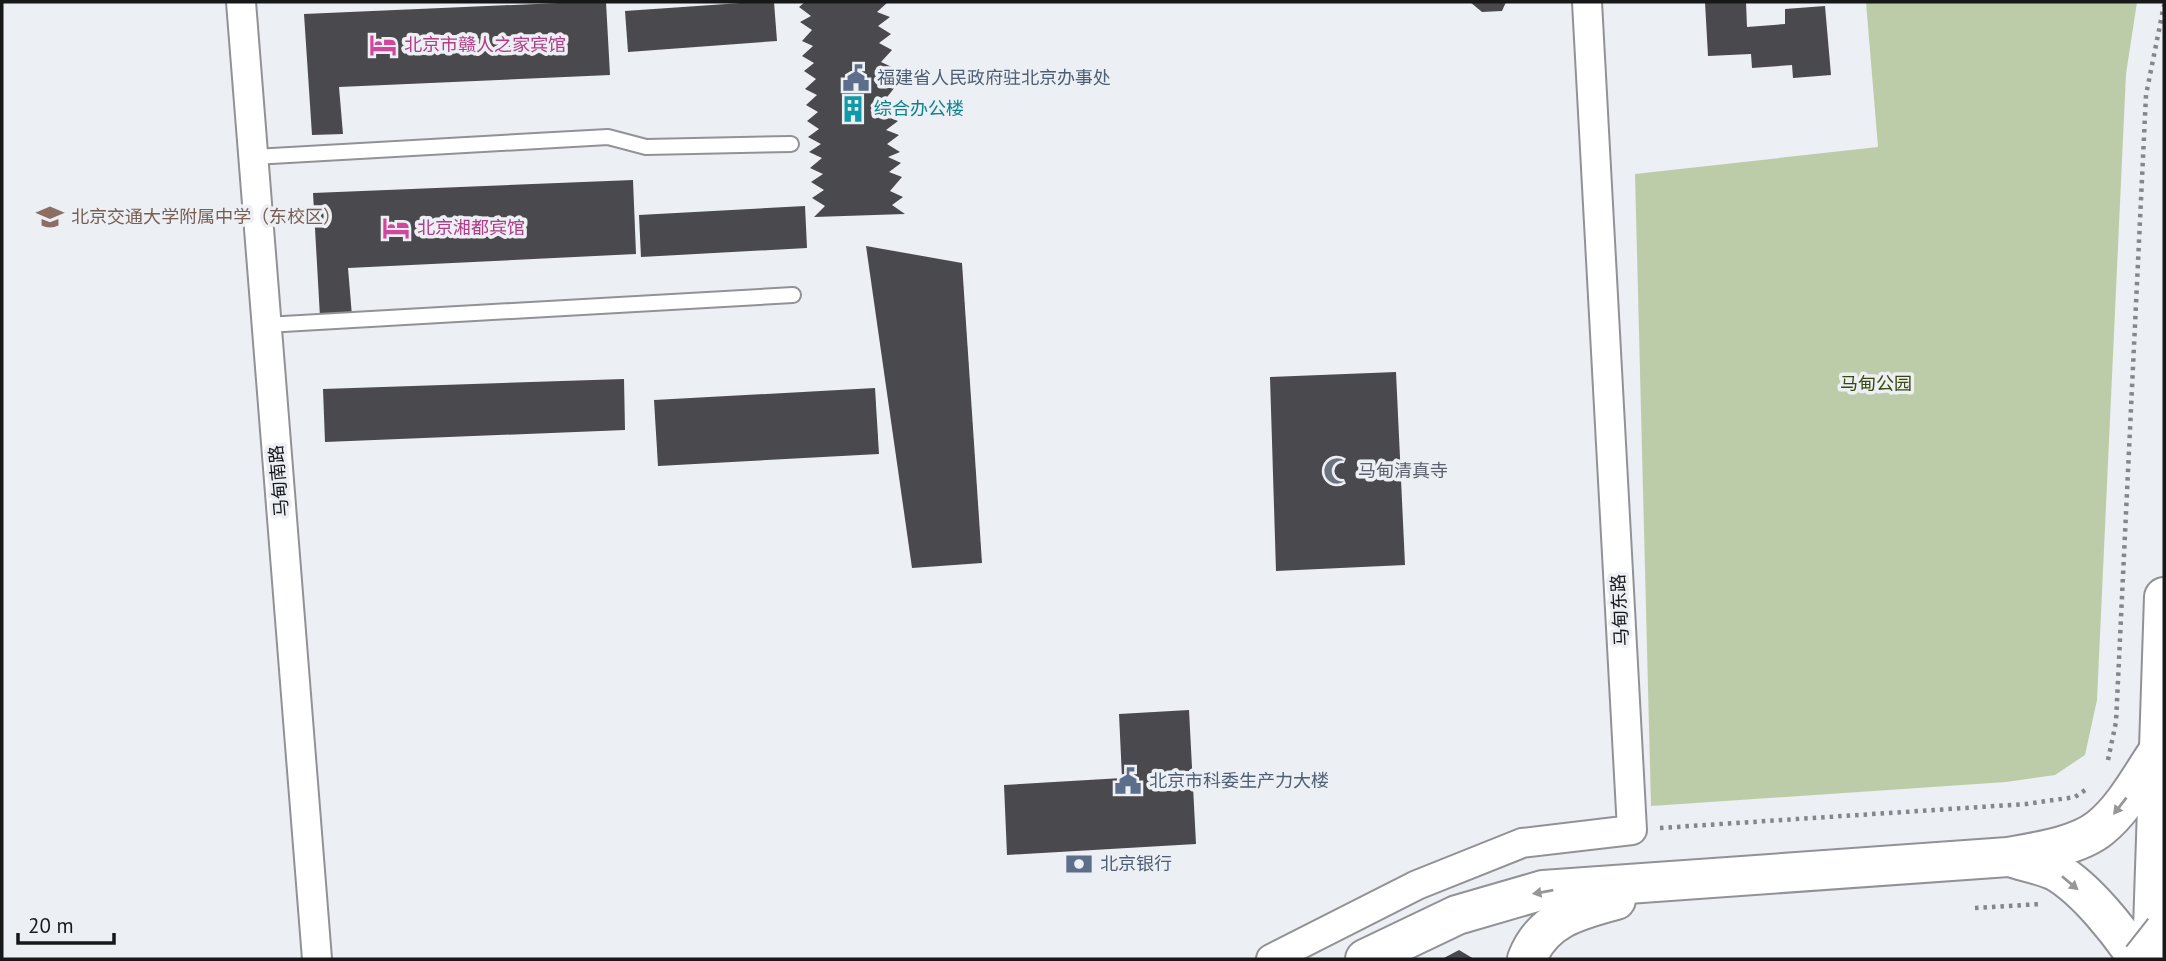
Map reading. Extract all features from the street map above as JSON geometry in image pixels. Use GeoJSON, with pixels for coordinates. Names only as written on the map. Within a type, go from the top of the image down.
{"type":"FeatureCollection","features":[{"type":"Feature","properties":{"kind":"main road"},"geometry":{"type":"LineString","coordinates":[[2152,959],[2164,597]]}},
{"type":"Feature","properties":{"kind":"main road"},"geometry":{"type":"LineString","coordinates":[[1365,959],[1457,915],[1543,890],[2008,857],[2057,848],[2099,830],[2119,809],[2159,750]]}},
{"type":"Feature","properties":{"kind":"main road"},"geometry":{"type":"LineString","coordinates":[[2008,857],[2056,872],[2069,882],[2100,911],[2140,959],[2164,931]]}},
{"type":"Feature","properties":{"kind":"main road"},"geometry":{"type":"LineString","coordinates":[[1527,959],[1534,941],[1571,912],[1684,880]]}},
{"type":"Feature","properties":{"kind":"street","name":"马甸南路"},"geometry":{"type":"LineString","coordinates":[[241,2],[317,959]]}},
{"type":"Feature","properties":{"kind":"street","name":"马甸东路"},"geometry":{"type":"LineString","coordinates":[[1587,2],[1632,830]]}},
{"type":"Feature","properties":{"kind":"street"},"geometry":{"type":"LineString","coordinates":[[1271,959],[1417,885],[1522,843],[1632,830]]}},
{"type":"Feature","properties":{"kind":"lane"},"geometry":{"type":"LineString","coordinates":[[253,157],[608,136],[646,147],[791,144]]}},
{"type":"Feature","properties":{"kind":"lane"},"geometry":{"type":"LineString","coordinates":[[266,325],[793,295]]}},
{"type":"Feature","properties":{"kind":"path"},"geometry":{"type":"LineString","coordinates":[[2107,765],[2116,722],[2146,95],[2164,5]]}},
{"type":"Feature","properties":{"kind":"path"},"geometry":{"type":"LineString","coordinates":[[1632,830],[2026,804],[2075,797],[2095,783]]}},
{"type":"Feature","properties":{"kind":"green space","name":"马甸公园"},"geometry":{"type":"Polygon","coordinates":[[[1866,2],[2137,2],[2126,74],[2097,700],[2085,755],[2055,775],[2006,782],[1651,806],[1635,174],[1878,147],[1866,2]]]}},
{"type":"Feature","properties":{"kind":"building"},"geometry":{"type":"Polygon","coordinates":[[[606,2],[610,75],[339,87],[343,134],[312,135],[304,14],[606,2]]]}},
{"type":"Feature","properties":{"kind":"building"},"geometry":{"type":"Polygon","coordinates":[[[774,2],[777,41],[628,52],[625,11],[774,2]]]}},
{"type":"Feature","properties":{"kind":"building","name":"综合办公楼"},"geometry":{"type":"Polygon","coordinates":[[[805,2],[888,2],[877,12],[890,17],[878,26],[891,34],[879,43],[892,50],[881,62],[894,68],[882,81],[895,87],[884,101],[896,106],[885,116],[898,121],[886,130],[899,135],[887,144],[900,152],[888,157],[901,163],[889,172],[902,177],[890,191],[903,197],[892,205],[905,214],[814,217],[825,206],[812,198],[824,190],[811,182],[823,174],[810,168],[822,158],[809,152],[821,144],[808,137],[819,129],[807,121],[818,112],[806,105],[817,95],[805,89],[816,79],[804,71],[814,63],[802,56],[813,46],[802,41],[812,30],[800,22],[811,16],[799,7],[805,2]]]}},
{"type":"Feature","properties":{"kind":"building"},"geometry":{"type":"Polygon","coordinates":[[[1470,2],[1506,2],[1502,11],[1482,12],[1470,2]]]}},
{"type":"Feature","properties":{"kind":"building"},"geometry":{"type":"Polygon","coordinates":[[[1705,2],[1746,2],[1747,27],[1785,24],[1785,9],[1825,6],[1831,75],[1793,78],[1792,65],[1752,68],[1751,54],[1708,56],[1705,2]]]}},
{"type":"Feature","properties":{"kind":"building"},"geometry":{"type":"Polygon","coordinates":[[[633,180],[636,254],[348,268],[352,316],[320,317],[313,193],[633,180]]]}},
{"type":"Feature","properties":{"kind":"building"},"geometry":{"type":"Polygon","coordinates":[[[805,206],[807,248],[641,257],[639,215],[805,206]]]}},
{"type":"Feature","properties":{"kind":"building"},"geometry":{"type":"Polygon","coordinates":[[[866,246],[962,263],[982,563],[912,568],[866,246]]]}},
{"type":"Feature","properties":{"kind":"building","name":"马甸清真寺"},"geometry":{"type":"Polygon","coordinates":[[[1396,372],[1405,565],[1276,571],[1270,377],[1396,372]]]}},
{"type":"Feature","properties":{"kind":"building"},"geometry":{"type":"Polygon","coordinates":[[[624,379],[625,430],[325,442],[323,389],[624,379]]]}},
{"type":"Feature","properties":{"kind":"building"},"geometry":{"type":"Polygon","coordinates":[[[875,388],[879,454],[658,466],[654,400],[875,388]]]}},
{"type":"Feature","properties":{"kind":"building","name":"北京市科委生产力大楼"},"geometry":{"type":"Polygon","coordinates":[[[1189,710],[1196,844],[1007,855],[1004,785],[1122,778],[1119,714],[1189,710]]]}},
{"type":"Feature","properties":{"kind":"building"},"geometry":{"type":"Polygon","coordinates":[[[1459,950],[1474,959],[1442,959],[1459,950]]]}},
{"type":"Feature","properties":{"kind":"place","name":"北京市赣人之家宾馆"},"geometry":{"type":"Point","coordinates":[383,45]}},
{"type":"Feature","properties":{"kind":"place","name":"福建省人民政府驻北京办事处"},"geometry":{"type":"Point","coordinates":[856,78]}},
{"type":"Feature","properties":{"kind":"place","name":"综合办公楼"},"geometry":{"type":"Point","coordinates":[853,109]}},
{"type":"Feature","properties":{"kind":"place","name":"北京交通大学附属中学（东校区）"},"geometry":{"type":"Point","coordinates":[50,217]}},
{"type":"Feature","properties":{"kind":"place","name":"北京湘都宾馆"},"geometry":{"type":"Point","coordinates":[396,228]}},
{"type":"Feature","properties":{"kind":"place","name":"马甸清真寺"},"geometry":{"type":"Point","coordinates":[1337,471]}},
{"type":"Feature","properties":{"kind":"place","name":"北京市科委生产力大楼"},"geometry":{"type":"Point","coordinates":[1128,781]}},
{"type":"Feature","properties":{"kind":"place","name":"北京银行"},"geometry":{"type":"Point","coordinates":[1079,864]}}]}
